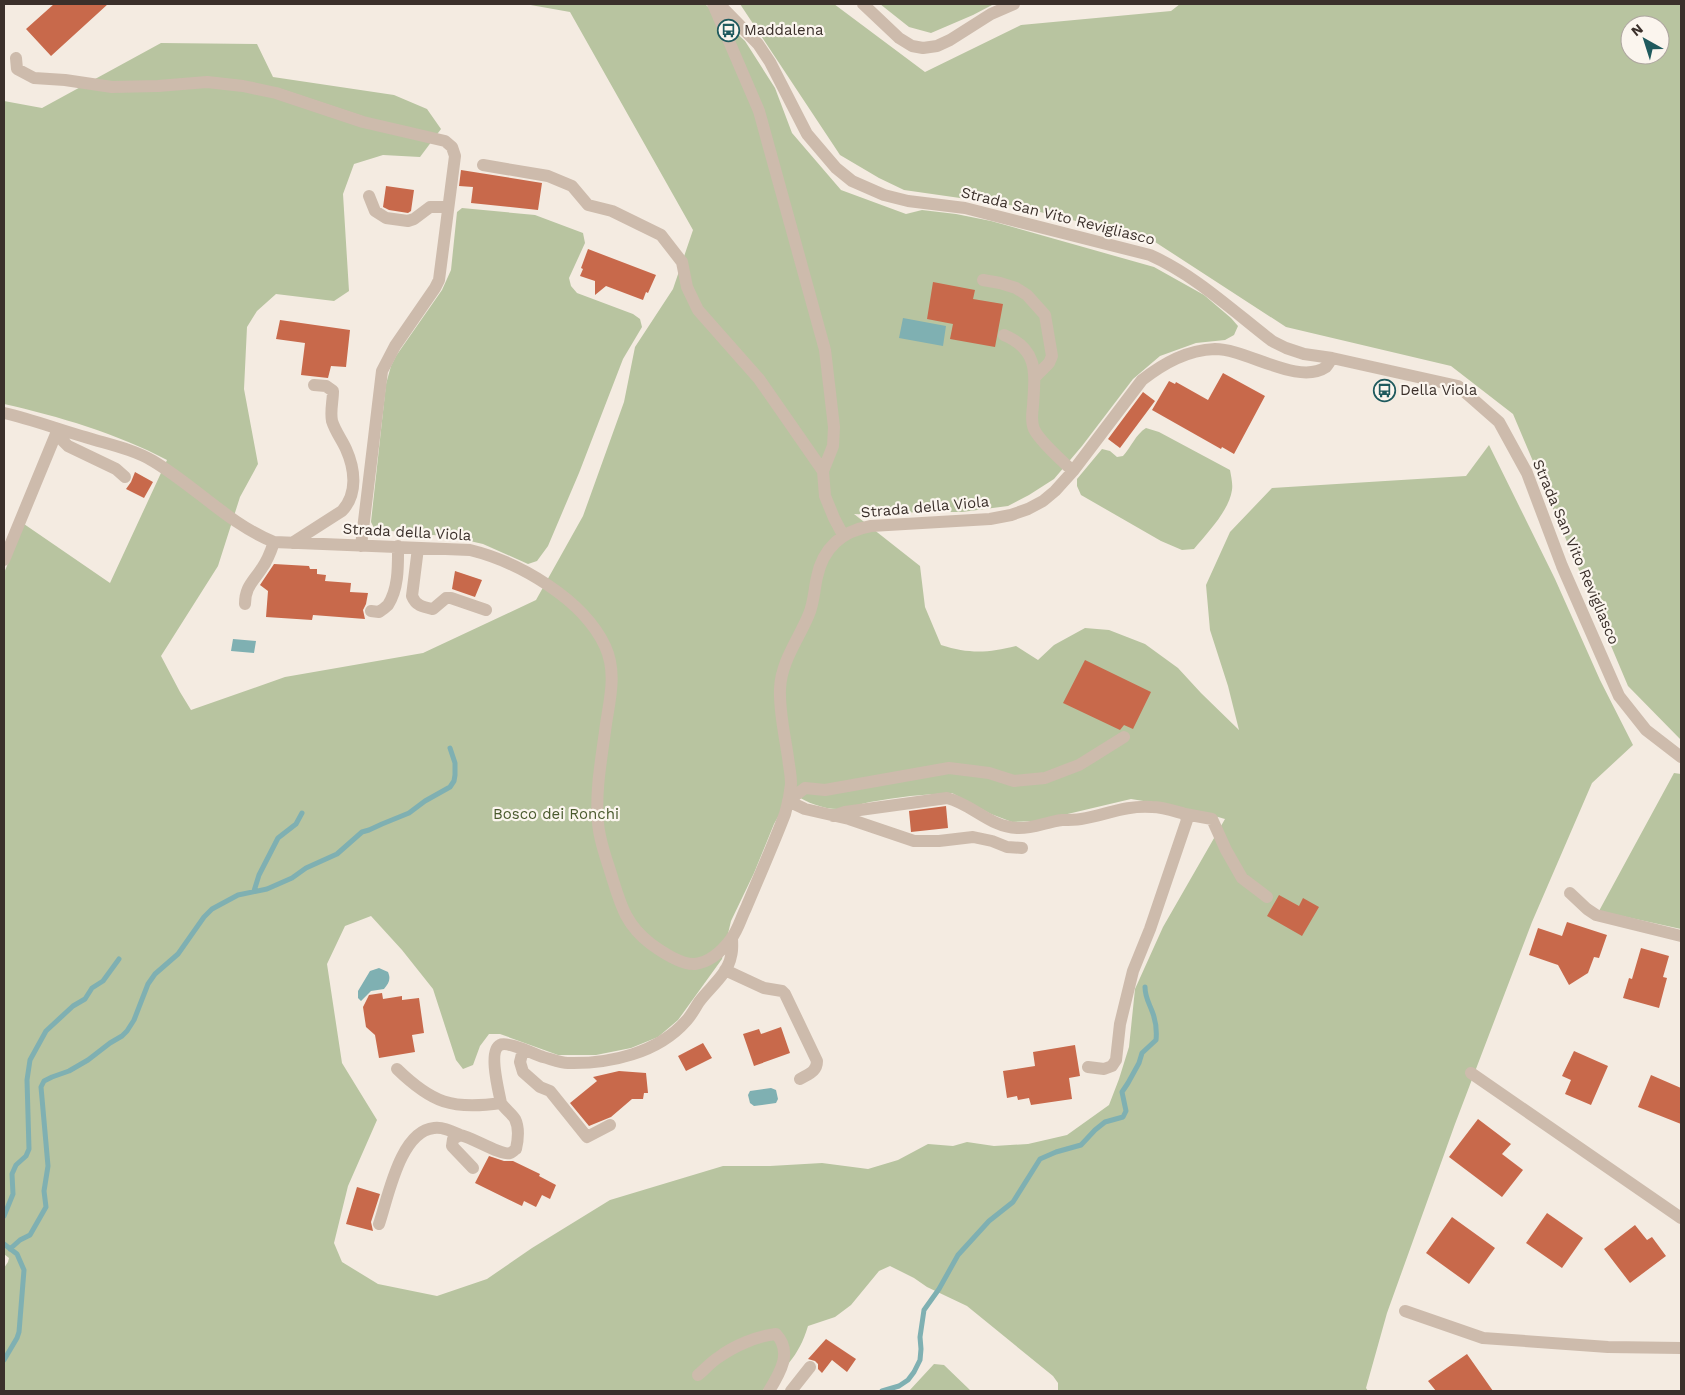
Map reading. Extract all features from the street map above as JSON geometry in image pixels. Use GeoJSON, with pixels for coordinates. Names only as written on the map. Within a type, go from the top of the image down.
{"type":"FeatureCollection","features":[{"type":"Feature","properties":{"kind":"street"},"geometry":{"type":"LineString","coordinates":[[714,4],[759,112],[825,350],[834,427],[833,446],[823,471],[825,496],[843,534]]}},
{"type":"Feature","properties":{"kind":"street","name":"Strada San Vito Revigliasco"},"geometry":{"type":"LineString","coordinates":[[719,4],[758,44],[770,62],[807,134],[836,168],[852,180],[884,195],[908,201],[965,208],[1150,255],[1187,276],[1272,341],[1286,348],[1304,354],[1332,358],[1458,386],[1499,422],[1527,473],[1562,566],[1619,696],[1646,730],[1681,757]]}},
{"type":"Feature","properties":{"kind":"street"},"geometry":{"type":"LineString","coordinates":[[863,4],[899,38],[912,46],[924,48],[937,46],[950,40],[992,14],[1014,4]]}},
{"type":"Feature","properties":{"kind":"street"},"geometry":{"type":"LineString","coordinates":[[16,58],[17,69],[34,78],[65,80],[112,87],[207,82],[243,86],[276,93],[363,122],[445,141],[452,147],[455,156],[439,280],[391,352],[382,371],[361,546]]}},
{"type":"Feature","properties":{"kind":"street"},"geometry":{"type":"LineString","coordinates":[[483,165],[548,176],[572,186],[588,206],[612,211],[661,235],[682,262],[687,287],[698,310],[759,379],[823,471]]}},
{"type":"Feature","properties":{"kind":"street"},"geometry":{"type":"LineString","coordinates":[[370,196],[375,211],[386,218],[414,220],[430,207],[448,207]]}},
{"type":"Feature","properties":{"kind":"street"},"geometry":{"type":"LineString","coordinates":[[983,280],[1016,288],[1027,295],[1045,315],[1052,356],[1049,363],[1035,377]]}},
{"type":"Feature","properties":{"kind":"street"},"geometry":{"type":"LineString","coordinates":[[1004,335],[1022,345],[1031,355],[1035,377],[1033,428],[1073,471]]}},
{"type":"Feature","properties":{"kind":"street","name":"Strada della Viola"},"geometry":{"type":"LineString","coordinates":[[4,413],[38,421],[131,451],[152,461],[249,530],[274,542],[463,549],[490,555],[550,586],[574,605],[605,645],[611,661],[612,679],[601,764],[598,824],[619,902],[626,918],[638,934],[669,955],[689,964],[702,963],[716,956],[732,937],[779,829],[788,801],[791,782],[780,688],[788,656],[809,615],[817,576],[826,555],[843,534],[858,528],[871,526],[990,519],[1028,509],[1043,501],[1073,471],[1142,380],[1178,357],[1198,351],[1216,349],[1233,351],[1301,373],[1314,372],[1327,367],[1332,358]]}},
{"type":"Feature","properties":{"kind":"street"},"geometry":{"type":"LineString","coordinates":[[292,543],[342,510],[348,504],[354,482],[347,450],[333,424],[331,415],[333,391],[326,386],[314,386]]}},
{"type":"Feature","properties":{"kind":"street"},"geometry":{"type":"LineString","coordinates":[[58,429],[63,441],[68,446],[116,469],[125,477]]}},
{"type":"Feature","properties":{"kind":"street"},"geometry":{"type":"LineString","coordinates":[[4,560],[58,429]]}},
{"type":"Feature","properties":{"kind":"street"},"geometry":{"type":"LineString","coordinates":[[245,604],[245,593],[262,568],[274,542]]}},
{"type":"Feature","properties":{"kind":"street"},"geometry":{"type":"LineString","coordinates":[[370,611],[379,612],[388,605],[395,587],[398,546]]}},
{"type":"Feature","properties":{"kind":"street"},"geometry":{"type":"LineString","coordinates":[[418,548],[412,596],[415,602],[422,607],[434,609],[446,598],[451,598],[486,610]]}},
{"type":"Feature","properties":{"kind":"street"},"geometry":{"type":"LineString","coordinates":[[1022,848],[1008,847],[973,837],[939,841],[914,841],[849,819],[805,809],[788,801],[805,788],[825,790],[949,768],[989,773],[1014,781],[1045,778],[1079,765],[1124,737]]}},
{"type":"Feature","properties":{"kind":"street"},"geometry":{"type":"LineString","coordinates":[[833,816],[853,810],[948,798],[959,801],[1002,825],[1030,828],[1061,820],[1081,819],[1125,808],[1153,807],[1212,819],[1226,850],[1242,878],[1267,897]]}},
{"type":"Feature","properties":{"kind":"street"},"geometry":{"type":"LineString","coordinates":[[1088,1068],[1104,1069],[1112,1066],[1116,1060],[1120,1024],[1133,970],[1150,930],[1187,820],[1185,814]]}},
{"type":"Feature","properties":{"kind":"street"},"geometry":{"type":"LineString","coordinates":[[1570,893],[1596,915],[1681,936]]}},
{"type":"Feature","properties":{"kind":"street","name":"Strada della Viola"},"geometry":{"type":"LineString","coordinates":[[501,1104],[494,1062],[495,1050],[500,1045],[508,1044],[567,1063],[627,1057],[647,1050],[667,1039],[687,1021],[700,1000],[725,970],[731,957],[732,937]]}},
{"type":"Feature","properties":{"kind":"street"},"geometry":{"type":"LineString","coordinates":[[725,970],[764,988],[782,991],[785,994],[817,1061],[817,1067],[800,1078]]}},
{"type":"Feature","properties":{"kind":"street"},"geometry":{"type":"LineString","coordinates":[[522,1050],[520,1062],[523,1072],[540,1087],[550,1092],[587,1137],[610,1125]]}},
{"type":"Feature","properties":{"kind":"street"},"geometry":{"type":"LineString","coordinates":[[379,1224],[405,1150],[411,1141],[421,1133],[432,1128],[446,1129],[468,1136],[503,1154],[511,1153],[516,1149],[517,1130],[515,1118],[501,1104],[479,1107],[461,1106],[441,1101],[426,1094],[397,1069]]}},
{"type":"Feature","properties":{"kind":"street"},"geometry":{"type":"LineString","coordinates":[[1471,1073],[1681,1218]]}},
{"type":"Feature","properties":{"kind":"street"},"geometry":{"type":"LineString","coordinates":[[460,1135],[453,1139],[452,1146],[473,1168]]}},
{"type":"Feature","properties":{"kind":"street"},"geometry":{"type":"LineString","coordinates":[[1405,1311],[1483,1338],[1608,1347],[1681,1348]]}},
{"type":"Feature","properties":{"kind":"street"},"geometry":{"type":"LineString","coordinates":[[698,1376],[718,1357],[729,1351],[766,1335],[776,1334],[782,1340],[786,1350],[783,1364],[769,1391]]}},
{"type":"Feature","properties":{"kind":"street"},"geometry":{"type":"LineString","coordinates":[[791,1391],[810,1367]]}},
{"type":"Feature","properties":{"kind":"green space","name":"Bosco dei Ronchi"},"geometry":{"type":"Polygon","coordinates":[[[525,4],[705,4],[745,41],[775,88],[792,133],[841,190],[906,214],[922,210],[991,221],[1154,267],[1204,295],[1238,326],[1234,335],[1225,340],[1196,343],[1160,356],[1133,379],[1082,446],[1054,479],[1008,506],[962,512],[854,514],[920,566],[925,607],[941,645],[979,652],[1016,646],[1038,660],[1054,645],[1085,628],[1109,630],[1145,644],[1178,668],[1239,730],[1228,686],[1210,630],[1206,585],[1230,532],[1272,488],[1466,476],[1489,445],[1555,579],[1600,680],[1633,745],[1592,783],[1532,922],[1455,1124],[1387,1313],[1366,1388],[1368,1391],[1058,1391],[1058,1383],[1053,1376],[967,1306],[927,1287],[890,1266],[879,1271],[851,1305],[835,1317],[808,1326],[795,1355],[762,1391],[4,1391],[4,1268],[9,1258],[4,1254],[4,573],[24,524],[110,583],[167,460],[108,434],[45,414],[4,404],[4,101],[42,108],[161,43],[257,44],[273,77],[394,95],[427,109],[441,129],[420,157],[383,155],[354,164],[343,194],[349,291],[334,301],[276,294],[257,311],[247,327],[244,389],[258,464],[240,497],[218,566],[161,656],[191,710],[285,677],[423,653],[536,600],[583,516],[624,402],[635,347],[673,289],[693,230],[570,12],[525,4]],[[952,793],[890,799],[840,809],[817,805],[805,801],[796,795],[788,799],[774,824],[754,873],[731,921],[722,959],[678,1020],[658,1037],[631,1048],[596,1055],[558,1055],[500,1034],[489,1034],[480,1046],[473,1065],[463,1069],[456,1060],[433,989],[402,950],[371,916],[345,926],[327,964],[342,1063],[377,1120],[348,1186],[334,1243],[342,1262],[378,1284],[437,1296],[487,1279],[532,1248],[610,1200],[723,1166],[822,1163],[868,1169],[898,1160],[928,1144],[953,1146],[967,1142],[994,1146],[1028,1144],[1067,1135],[1109,1105],[1129,1047],[1135,989],[1163,927],[1225,819],[1197,811],[1131,799],[1038,821],[1012,822],[991,814],[952,793]]]}},
{"type":"Feature","properties":{"kind":"green space"},"geometry":{"type":"Polygon","coordinates":[[[740,4],[834,4],[925,72],[1021,25],[1171,11],[1180,4],[1681,4],[1681,740],[1628,686],[1513,414],[1451,366],[1286,327],[1152,240],[1016,206],[904,190],[840,155],[740,4]]]}},
{"type":"Feature","properties":{"kind":"green space"},"geometry":{"type":"Polygon","coordinates":[[[880,4],[994,4],[931,33],[909,27],[880,4]]]}},
{"type":"Feature","properties":{"kind":"green space"},"geometry":{"type":"Polygon","coordinates":[[[462,208],[535,215],[583,233],[585,243],[569,278],[571,286],[577,293],[633,314],[640,319],[642,327],[623,359],[579,473],[548,546],[537,561],[528,564],[483,544],[444,536],[380,530],[374,528],[371,522],[386,384],[391,366],[442,290],[451,270],[457,212],[462,208]]]}},
{"type":"Feature","properties":{"kind":"green space"},"geometry":{"type":"Polygon","coordinates":[[[1146,428],[1159,432],[1230,470],[1232,488],[1227,506],[1194,549],[1182,550],[1161,541],[1081,495],[1077,486],[1077,479],[1102,449],[1110,451],[1117,457],[1123,456],[1136,437],[1146,428]]]}},
{"type":"Feature","properties":{"kind":"green space"},"geometry":{"type":"Polygon","coordinates":[[[1674,773],[1681,774],[1681,929],[1599,911],[1674,773]]]}},
{"type":"Feature","properties":{"kind":"green space"},"geometry":{"type":"Polygon","coordinates":[[[934,1364],[944,1365],[971,1391],[909,1391],[934,1364]]]}},
{"type":"Feature","properties":{"kind":"water"},"geometry":{"type":"Polygon","coordinates":[[[903,318],[946,326],[943,346],[899,338],[903,318]]]}},
{"type":"Feature","properties":{"kind":"water"},"geometry":{"type":"Polygon","coordinates":[[[233,639],[256,641],[254,653],[231,651],[233,639]]]}},
{"type":"Feature","properties":{"kind":"water"},"geometry":{"type":"Polygon","coordinates":[[[379,968],[388,972],[388,983],[384,989],[371,991],[361,1001],[358,998],[358,991],[370,971],[379,968]]]}},
{"type":"Feature","properties":{"kind":"water"},"geometry":{"type":"Polygon","coordinates":[[[771,1088],[776,1090],[778,1099],[776,1103],[754,1106],[750,1103],[748,1095],[750,1091],[771,1088]]]}},
{"type":"Feature","properties":{"kind":"building"},"geometry":{"type":"Polygon","coordinates":[[[54,4],[108,4],[51,56],[26,29],[54,4]]]}},
{"type":"Feature","properties":{"kind":"building"},"geometry":{"type":"Polygon","coordinates":[[[461,170],[542,183],[538,210],[471,203],[473,187],[459,186],[461,170]]]}},
{"type":"Feature","properties":{"kind":"building"},"geometry":{"type":"Polygon","coordinates":[[[386,186],[414,190],[411,211],[408,213],[389,210],[383,207],[386,186]]]}},
{"type":"Feature","properties":{"kind":"building"},"geometry":{"type":"Polygon","coordinates":[[[588,249],[656,275],[643,300],[606,286],[595,295],[595,281],[580,276],[588,249]]]}},
{"type":"Feature","properties":{"kind":"building"},"geometry":{"type":"Polygon","coordinates":[[[933,282],[975,290],[973,299],[1003,304],[995,347],[950,339],[953,324],[927,319],[933,282]]]}},
{"type":"Feature","properties":{"kind":"building"},"geometry":{"type":"Polygon","coordinates":[[[280,320],[350,330],[346,367],[331,366],[328,378],[301,375],[305,343],[276,339],[280,320]]]}},
{"type":"Feature","properties":{"kind":"building"},"geometry":{"type":"Polygon","coordinates":[[[1223,373],[1265,396],[1234,454],[1222,447],[1221,449],[1152,410],[1169,381],[1175,384],[1176,382],[1208,400],[1223,373]]]}},
{"type":"Feature","properties":{"kind":"building"},"geometry":{"type":"Polygon","coordinates":[[[1143,392],[1155,401],[1120,448],[1108,439],[1143,392]]]}},
{"type":"Feature","properties":{"kind":"building"},"geometry":{"type":"Polygon","coordinates":[[[135,472],[153,482],[144,498],[126,489],[135,472]]]}},
{"type":"Feature","properties":{"kind":"building"},"geometry":{"type":"Polygon","coordinates":[[[274,564],[309,566],[310,569],[317,569],[317,574],[326,575],[325,581],[351,583],[350,592],[368,593],[363,610],[365,619],[313,615],[312,620],[266,617],[268,591],[260,585],[274,564]]]}},
{"type":"Feature","properties":{"kind":"building"},"geometry":{"type":"Polygon","coordinates":[[[455,571],[482,580],[475,597],[452,589],[455,571]]]}},
{"type":"Feature","properties":{"kind":"building"},"geometry":{"type":"Polygon","coordinates":[[[1085,660],[1151,692],[1133,729],[1124,725],[1120,730],[1063,703],[1085,660]]]}},
{"type":"Feature","properties":{"kind":"building"},"geometry":{"type":"Polygon","coordinates":[[[946,806],[948,828],[911,832],[909,811],[946,806]]]}},
{"type":"Feature","properties":{"kind":"building"},"geometry":{"type":"Polygon","coordinates":[[[1279,895],[1299,906],[1303,898],[1319,907],[1302,936],[1267,916],[1279,895]]]}},
{"type":"Feature","properties":{"kind":"building"},"geometry":{"type":"Polygon","coordinates":[[[1567,922],[1607,935],[1599,958],[1594,957],[1588,973],[1569,985],[1558,965],[1529,955],[1538,928],[1562,936],[1567,922]]]}},
{"type":"Feature","properties":{"kind":"building"},"geometry":{"type":"Polygon","coordinates":[[[1641,948],[1669,956],[1663,977],[1667,978],[1659,1008],[1623,998],[1629,978],[1632,979],[1641,948]]]}},
{"type":"Feature","properties":{"kind":"building"},"geometry":{"type":"Polygon","coordinates":[[[382,993],[383,999],[402,996],[402,1000],[419,998],[424,1033],[412,1035],[415,1052],[379,1058],[375,1035],[366,1027],[363,1007],[369,995],[382,993]]]}},
{"type":"Feature","properties":{"kind":"building"},"geometry":{"type":"Polygon","coordinates":[[[781,1027],[790,1053],[754,1066],[743,1034],[759,1029],[761,1034],[781,1027]]]}},
{"type":"Feature","properties":{"kind":"building"},"geometry":{"type":"Polygon","coordinates":[[[703,1043],[712,1058],[686,1071],[678,1056],[703,1043]]]}},
{"type":"Feature","properties":{"kind":"building"},"geometry":{"type":"Polygon","coordinates":[[[1075,1045],[1080,1076],[1069,1078],[1072,1099],[1031,1105],[1029,1098],[1018,1100],[1017,1096],[1007,1098],[1003,1071],[1035,1066],[1033,1052],[1075,1045]]]}},
{"type":"Feature","properties":{"kind":"building"},"geometry":{"type":"Polygon","coordinates":[[[1574,1051],[1608,1066],[1591,1105],[1565,1094],[1571,1080],[1562,1076],[1574,1051]]]}},
{"type":"Feature","properties":{"kind":"building"},"geometry":{"type":"Polygon","coordinates":[[[619,1071],[646,1073],[648,1093],[644,1093],[643,1099],[632,1099],[611,1117],[589,1126],[570,1103],[597,1081],[593,1077],[619,1071]]]}},
{"type":"Feature","properties":{"kind":"building"},"geometry":{"type":"Polygon","coordinates":[[[1651,1075],[1681,1088],[1681,1124],[1638,1107],[1651,1075]]]}},
{"type":"Feature","properties":{"kind":"building"},"geometry":{"type":"Polygon","coordinates":[[[1478,1119],[1511,1144],[1502,1154],[1523,1170],[1502,1197],[1449,1157],[1478,1119]]]}},
{"type":"Feature","properties":{"kind":"building"},"geometry":{"type":"Polygon","coordinates":[[[489,1156],[504,1161],[513,1161],[540,1174],[539,1176],[556,1185],[550,1199],[542,1195],[536,1207],[524,1201],[522,1206],[475,1183],[489,1156]]]}},
{"type":"Feature","properties":{"kind":"building"},"geometry":{"type":"Polygon","coordinates":[[[357,1187],[380,1194],[371,1222],[373,1231],[346,1224],[357,1187]]]}},
{"type":"Feature","properties":{"kind":"building"},"geometry":{"type":"Polygon","coordinates":[[[1547,1213],[1583,1238],[1562,1268],[1526,1243],[1547,1213]]]}},
{"type":"Feature","properties":{"kind":"building"},"geometry":{"type":"Polygon","coordinates":[[[1452,1217],[1495,1248],[1469,1284],[1426,1253],[1452,1217]]]}},
{"type":"Feature","properties":{"kind":"building"},"geometry":{"type":"Polygon","coordinates":[[[1635,1225],[1647,1240],[1652,1237],[1666,1256],[1630,1283],[1604,1249],[1635,1225]]]}},
{"type":"Feature","properties":{"kind":"building"},"geometry":{"type":"Polygon","coordinates":[[[826,1339],[856,1359],[847,1372],[832,1360],[822,1373],[815,1361],[808,1359],[826,1339]]]}},
{"type":"Feature","properties":{"kind":"building"},"geometry":{"type":"Polygon","coordinates":[[[1467,1354],[1493,1391],[1436,1391],[1428,1381],[1467,1354]]]}},
{"type":"Feature","properties":{"kind":"waterway"},"geometry":{"type":"LineString","coordinates":[[10,1249],[20,1240],[30,1235],[46,1207],[44,1191],[48,1166],[41,1087],[44,1081],[69,1071],[88,1060],[127,1031],[134,1020],[148,984],[155,974],[178,954],[204,917],[212,909],[238,895],[267,889],[292,878],[306,868],[337,854],[362,832],[409,813],[425,801],[450,787],[455,775],[455,763],[450,748]]}},
{"type":"Feature","properties":{"kind":"waterway"},"geometry":{"type":"LineString","coordinates":[[254,891],[259,875],[278,838],[296,824],[302,813]]}},
{"type":"Feature","properties":{"kind":"waterway"},"geometry":{"type":"LineString","coordinates":[[4,1216],[13,1194],[12,1174],[16,1165],[26,1156],[29,1149],[27,1080],[30,1060],[46,1031],[73,1006],[85,999],[92,988],[103,981],[119,959]]}},
{"type":"Feature","properties":{"kind":"waterway"},"geometry":{"type":"LineString","coordinates":[[882,1391],[899,1386],[908,1380],[914,1372],[920,1360],[920,1337],[924,1310],[939,1289],[958,1255],[989,1221],[1013,1202],[1040,1159],[1081,1145],[1105,1122],[1123,1117],[1126,1111],[1122,1092],[1139,1063],[1142,1053],[1156,1040],[1155,1022],[1146,997],[1145,987]]}},
{"type":"Feature","properties":{"kind":"waterway"},"geometry":{"type":"LineString","coordinates":[[4,1244],[17,1254],[24,1270],[19,1332],[4,1360]]}},
{"type":"Feature","properties":{"kind":"place","name":"Maddalena"},"geometry":{"type":"Point","coordinates":[728,30]}},
{"type":"Feature","properties":{"kind":"place","name":"Della Viola"},"geometry":{"type":"Point","coordinates":[1384,390]}}]}
